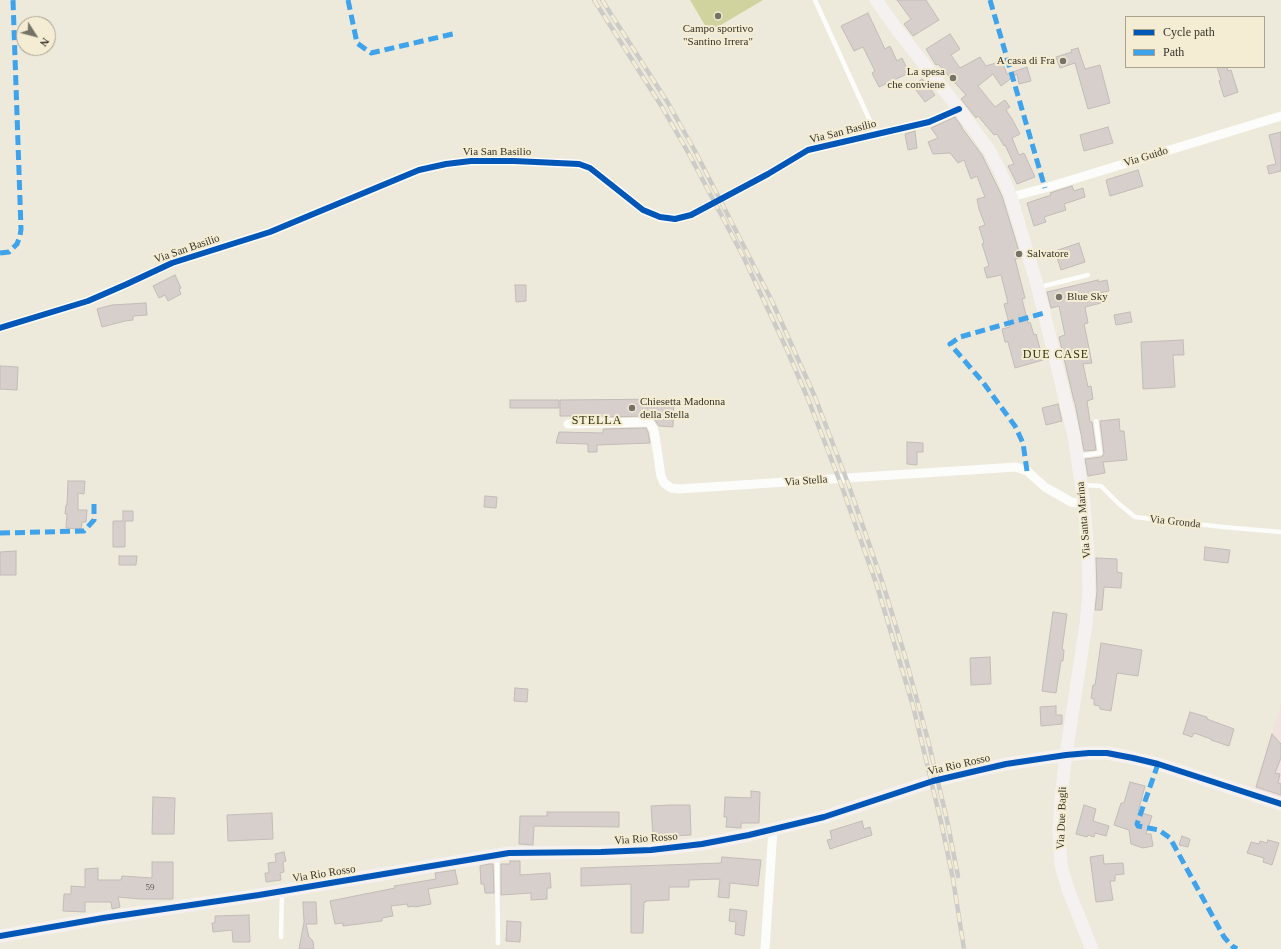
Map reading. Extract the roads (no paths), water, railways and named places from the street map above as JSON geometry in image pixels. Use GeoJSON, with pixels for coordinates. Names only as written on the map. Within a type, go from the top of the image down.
{"type":"FeatureCollection","features":[{"type":"Feature","properties":{"kind":"street","name":"Via Santa Marina"},"geometry":{"type":"LineString","coordinates":[[876,0],[989,150],[1011,197],[1038,288],[1077,456],[1082,484],[1088,556],[1089,591],[1086,624],[1066,754]]}},
{"type":"Feature","properties":{"kind":"street","name":"Via San Basilio"},"geometry":{"type":"LineString","coordinates":[[0,328],[88,301],[172,262],[270,232],[419,170],[446,164],[470,161],[514,161],[579,164],[590,168],[644,210],[660,217],[675,219],[692,215],[768,174],[808,150],[929,122],[959,109]]}},
{"type":"Feature","properties":{"kind":"street","name":"Via Guido"},"geometry":{"type":"LineString","coordinates":[[1011,197],[1281,116]]}},
{"type":"Feature","properties":{"kind":"street","name":"Via Stella"},"geometry":{"type":"LineString","coordinates":[[568,424],[649,422],[654,430],[661,476],[664,483],[671,488],[679,489],[1016,467],[1027,471],[1045,487],[1071,502],[1084,504]]}},
{"type":"Feature","properties":{"kind":"street","name":"Via Rio Rosso"},"geometry":{"type":"LineString","coordinates":[[0,936],[509,853],[651,850],[702,844],[824,817],[933,780],[1006,764],[1066,754],[1088,752],[1107,753],[1133,758],[1158,764],[1281,804]]}},
{"type":"Feature","properties":{"kind":"street","name":"Via Due Bagli"},"geometry":{"type":"LineString","coordinates":[[1066,754],[1059,832],[1061,865],[1069,892],[1092,949]]}},
{"type":"Feature","properties":{"kind":"street"},"geometry":{"type":"LineString","coordinates":[[765,949],[773,829]]}},
{"type":"Feature","properties":{"kind":"lane","name":"Via San Basilio"},"geometry":{"type":"LineString","coordinates":[[815,0],[876,134]]}},
{"type":"Feature","properties":{"kind":"lane"},"geometry":{"type":"LineString","coordinates":[[1038,288],[1088,275]]}},
{"type":"Feature","properties":{"kind":"lane"},"geometry":{"type":"LineString","coordinates":[[1077,456],[1100,453],[1096,421]]}},
{"type":"Feature","properties":{"kind":"lane","name":"Via Gronda"},"geometry":{"type":"LineString","coordinates":[[1082,484],[1101,486],[1135,517],[1281,532]]}},
{"type":"Feature","properties":{"kind":"lane"},"geometry":{"type":"LineString","coordinates":[[496,855],[498,943]]}},
{"type":"Feature","properties":{"kind":"lane"},"geometry":{"type":"LineString","coordinates":[[281,937],[282,891]]}},
{"type":"Feature","properties":{"kind":"railway"},"geometry":{"type":"LineString","coordinates":[[594,0],[662,107],[689,154],[743,256],[808,399],[842,487],[877,586],[913,706],[953,879],[964,949]]}},
{"type":"Feature","properties":{"kind":"railway"},"geometry":{"type":"LineString","coordinates":[[602,0],[668,103],[695,151],[772,301],[815,397],[849,486],[883,584],[905,656],[928,740],[947,820],[958,876]]}},
{"type":"Feature","properties":{"kind":"place","name":"Campo sportivo \"Santino Irrera\""},"geometry":{"type":"Point","coordinates":[718,16]}},
{"type":"Feature","properties":{"kind":"place","name":"A casa di Fra"},"geometry":{"type":"Point","coordinates":[1063,61]}},
{"type":"Feature","properties":{"kind":"place","name":"La spesa che conviene"},"geometry":{"type":"Point","coordinates":[953,78]}},
{"type":"Feature","properties":{"kind":"place","name":"Salvatore"},"geometry":{"type":"Point","coordinates":[1019,254]}},
{"type":"Feature","properties":{"kind":"place","name":"Blue Sky"},"geometry":{"type":"Point","coordinates":[1059,297]}},
{"type":"Feature","properties":{"kind":"place","name":"Chiesetta Madonna della Stella"},"geometry":{"type":"Point","coordinates":[632,408]}},
{"type":"Feature","properties":{"kind":"district","name":"DUE CASE"},"geometry":{"type":"Point","coordinates":[1056,355]}},
{"type":"Feature","properties":{"kind":"district","name":"STELLA"},"geometry":{"type":"Point","coordinates":[597,421]}}]}
